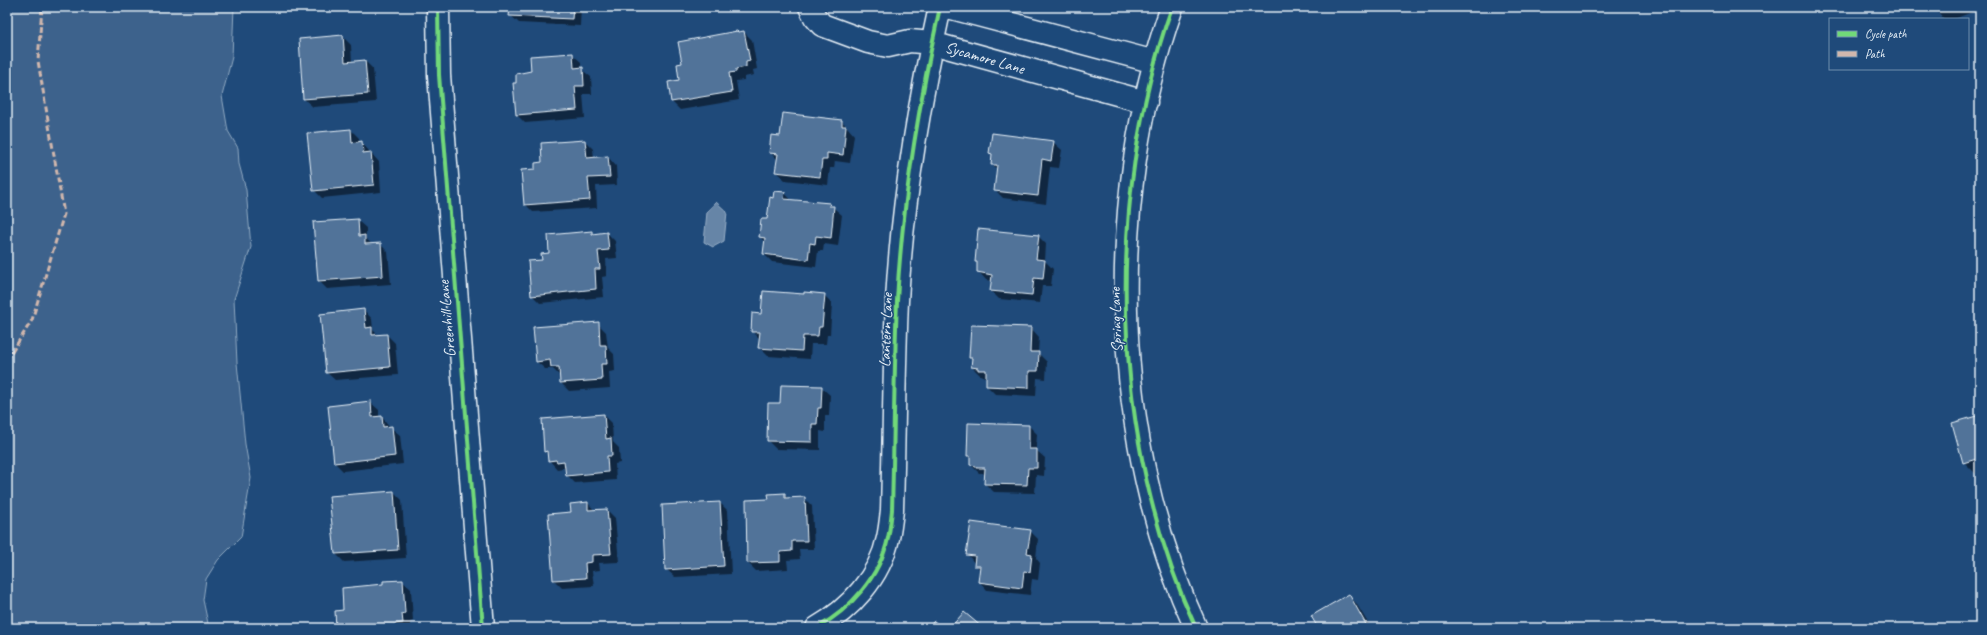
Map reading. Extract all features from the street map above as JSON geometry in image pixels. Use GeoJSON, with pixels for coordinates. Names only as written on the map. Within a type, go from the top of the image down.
{"type":"FeatureCollection","features":[{"type":"Feature","properties":{"kind":"street","name":"Greenhill Lane"},"geometry":{"type":"LineString","coordinates":[[438,7],[439,76],[483,628]]}},
{"type":"Feature","properties":{"kind":"street","name":"Sycamore Lane"},"geometry":{"type":"LineString","coordinates":[[810,7],[815,17],[822,25],[868,42],[888,46],[910,41],[932,43],[1146,102]]}},
{"type":"Feature","properties":{"kind":"street","name":"Lantern Lane"},"geometry":{"type":"LineString","coordinates":[[817,628],[847,607],[864,587],[878,564],[888,539],[892,510],[897,301],[901,245],[922,99],[940,7]]}},
{"type":"Feature","properties":{"kind":"street"},"geometry":{"type":"LineString","coordinates":[[948,7],[1155,62]]}},
{"type":"Feature","properties":{"kind":"street","name":"Spring Lane"},"geometry":{"type":"LineString","coordinates":[[1172,7],[1155,62],[1133,175],[1125,278],[1129,376],[1144,466],[1157,518],[1172,567],[1196,628]]}},
{"type":"Feature","properties":{"kind":"shaded area"},"geometry":{"type":"Polygon","coordinates":[[[7,7],[234,7],[232,57],[222,96],[228,131],[238,148],[239,164],[246,190],[251,247],[234,299],[237,363],[245,444],[251,478],[241,537],[218,560],[206,579],[203,600],[209,628],[7,628],[7,7]]]}},
{"type":"Feature","properties":{"kind":"shaded area"},"geometry":{"type":"Polygon","coordinates":[[[716,202],[727,212],[724,241],[713,247],[704,242],[707,212],[716,202]]]}},
{"type":"Feature","properties":{"kind":"building"},"geometry":{"type":"Polygon","coordinates":[[[510,7],[573,7],[572,19],[509,16],[510,7]]]}},
{"type":"Feature","properties":{"kind":"building"},"geometry":{"type":"Polygon","coordinates":[[[744,31],[750,61],[746,62],[746,67],[736,69],[736,72],[729,73],[732,92],[671,102],[668,82],[679,80],[677,64],[682,63],[678,42],[744,31]]]}},
{"type":"Feature","properties":{"kind":"building"},"geometry":{"type":"Polygon","coordinates":[[[343,35],[345,62],[365,60],[368,94],[303,99],[299,39],[343,35]]]}},
{"type":"Feature","properties":{"kind":"building"},"geometry":{"type":"Polygon","coordinates":[[[573,53],[574,68],[583,67],[584,86],[575,86],[577,110],[516,115],[513,83],[516,83],[516,74],[531,71],[530,56],[573,53]]]}},
{"type":"Feature","properties":{"kind":"building"},"geometry":{"type":"Polygon","coordinates":[[[783,113],[842,120],[842,126],[846,126],[843,155],[827,153],[827,160],[822,160],[820,177],[775,172],[778,154],[769,153],[771,135],[780,136],[783,113]]]}},
{"type":"Feature","properties":{"kind":"building"},"geometry":{"type":"Polygon","coordinates":[[[351,129],[352,143],[362,141],[363,153],[371,152],[374,185],[313,191],[307,133],[351,129]]]}},
{"type":"Feature","properties":{"kind":"building"},"geometry":{"type":"Polygon","coordinates":[[[992,133],[1054,141],[1051,161],[1042,159],[1038,196],[994,191],[997,165],[991,165],[992,154],[989,153],[992,133]]]}},
{"type":"Feature","properties":{"kind":"building"},"geometry":{"type":"Polygon","coordinates":[[[585,140],[587,158],[608,156],[610,177],[588,178],[590,200],[524,205],[521,170],[535,169],[535,163],[542,162],[541,143],[585,140]]]}},
{"type":"Feature","properties":{"kind":"building"},"geometry":{"type":"Polygon","coordinates":[[[774,191],[785,192],[784,199],[830,203],[829,206],[834,206],[831,238],[816,236],[815,244],[810,243],[808,260],[763,254],[765,238],[759,237],[761,219],[767,219],[770,197],[773,198],[774,191]]]}},
{"type":"Feature","properties":{"kind":"building"},"geometry":{"type":"Polygon","coordinates":[[[358,219],[359,236],[365,235],[365,244],[381,243],[383,276],[318,281],[313,222],[358,219]]]}},
{"type":"Feature","properties":{"kind":"building"},"geometry":{"type":"Polygon","coordinates":[[[978,229],[1039,235],[1036,259],[1045,260],[1043,279],[1034,278],[1032,295],[990,291],[992,275],[977,272],[977,262],[975,262],[978,229]]]}},
{"type":"Feature","properties":{"kind":"building"},"geometry":{"type":"Polygon","coordinates":[[[592,231],[592,234],[607,232],[609,250],[598,251],[600,269],[595,269],[596,289],[531,296],[528,261],[542,260],[541,254],[549,253],[548,235],[592,231]]]}},
{"type":"Feature","properties":{"kind":"building"},"geometry":{"type":"Polygon","coordinates":[[[763,291],[825,294],[822,327],[819,327],[818,336],[803,336],[802,351],[758,348],[760,332],[751,332],[752,313],[761,314],[763,291]]]}},
{"type":"Feature","properties":{"kind":"building"},"geometry":{"type":"Polygon","coordinates":[[[364,309],[366,328],[372,327],[372,335],[387,334],[390,367],[326,373],[320,314],[364,309]]]}},
{"type":"Feature","properties":{"kind":"building"},"geometry":{"type":"Polygon","coordinates":[[[599,322],[600,345],[606,345],[607,364],[601,364],[602,380],[560,383],[559,367],[551,367],[550,360],[536,362],[533,327],[599,322]]]}},
{"type":"Feature","properties":{"kind":"building"},"geometry":{"type":"Polygon","coordinates":[[[971,325],[1031,327],[1030,352],[1039,352],[1038,371],[1029,371],[1029,388],[986,386],[986,370],[978,370],[978,368],[971,367],[972,358],[969,358],[971,325]]]}},
{"type":"Feature","properties":{"kind":"building"},"geometry":{"type":"Polygon","coordinates":[[[781,385],[822,386],[821,408],[818,408],[817,424],[812,424],[812,442],[767,441],[768,403],[780,403],[781,385]]]}},
{"type":"Feature","properties":{"kind":"building"},"geometry":{"type":"Polygon","coordinates":[[[371,401],[372,417],[382,416],[383,427],[392,426],[395,456],[334,463],[328,406],[371,401]]]}},
{"type":"Feature","properties":{"kind":"building"},"geometry":{"type":"Polygon","coordinates":[[[604,414],[606,439],[611,438],[612,456],[607,456],[608,472],[566,476],[564,461],[548,461],[547,451],[544,452],[542,419],[604,414]]]}},
{"type":"Feature","properties":{"kind":"building"},"geometry":{"type":"Polygon","coordinates":[[[1980,415],[1980,458],[1963,463],[1952,423],[1980,415]]]}},
{"type":"Feature","properties":{"kind":"building"},"geometry":{"type":"Polygon","coordinates":[[[968,423],[1029,425],[1029,449],[1037,449],[1037,468],[1028,468],[1027,485],[984,484],[985,468],[976,468],[976,466],[970,465],[970,456],[967,456],[968,423]]]}},
{"type":"Feature","properties":{"kind":"building"},"geometry":{"type":"Polygon","coordinates":[[[394,491],[398,550],[335,554],[329,496],[394,491]]]}},
{"type":"Feature","properties":{"kind":"building"},"geometry":{"type":"Polygon","coordinates":[[[785,493],[785,498],[805,497],[807,541],[792,541],[792,551],[780,552],[780,562],[747,563],[746,500],[769,499],[768,494],[785,493]]]}},
{"type":"Feature","properties":{"kind":"building"},"geometry":{"type":"Polygon","coordinates":[[[588,502],[588,510],[607,509],[611,554],[592,555],[592,562],[585,563],[586,578],[553,580],[548,514],[571,512],[570,504],[588,502]]]}},
{"type":"Feature","properties":{"kind":"building"},"geometry":{"type":"Polygon","coordinates":[[[720,502],[724,566],[665,570],[662,505],[720,502]]]}},
{"type":"Feature","properties":{"kind":"building"},"geometry":{"type":"Polygon","coordinates":[[[971,522],[1031,530],[1027,553],[1032,554],[1030,572],[1024,571],[1022,588],[978,582],[980,566],[974,566],[975,556],[966,555],[971,522]]]}},
{"type":"Feature","properties":{"kind":"building"},"geometry":{"type":"Polygon","coordinates":[[[403,580],[405,613],[402,614],[403,623],[395,624],[395,626],[387,628],[336,628],[335,611],[343,610],[342,588],[383,584],[383,581],[403,580]]]}},
{"type":"Feature","properties":{"kind":"building"},"geometry":{"type":"Polygon","coordinates":[[[1349,594],[1368,628],[1318,628],[1311,616],[1349,594]]]}},
{"type":"Feature","properties":{"kind":"building"},"geometry":{"type":"Polygon","coordinates":[[[964,612],[983,628],[950,628],[964,612]]]}},
{"type":"Feature","properties":{"kind":"building"},"geometry":{"type":"Polygon","coordinates":[[[934,621],[943,628],[928,628],[934,621]]]}},
{"type":"Feature","properties":{"kind":"marked path"},"geometry":{"type":"LineString","coordinates":[[7,360],[32,320],[64,214],[38,61],[42,7]]}},
{"type":"Feature","properties":{"kind":"cycle path"},"geometry":{"type":"LineString","coordinates":[[438,7],[439,75],[483,628]]}},
{"type":"Feature","properties":{"kind":"cycle path"},"geometry":{"type":"LineString","coordinates":[[817,628],[841,611],[871,579],[884,552],[889,535],[892,510],[895,353],[899,264],[912,153],[940,7]]}},
{"type":"Feature","properties":{"kind":"cycle path"},"geometry":{"type":"LineString","coordinates":[[1172,7],[1150,81],[1135,159],[1127,239],[1126,320],[1133,401],[1146,480],[1167,556],[1196,628]]}}]}
